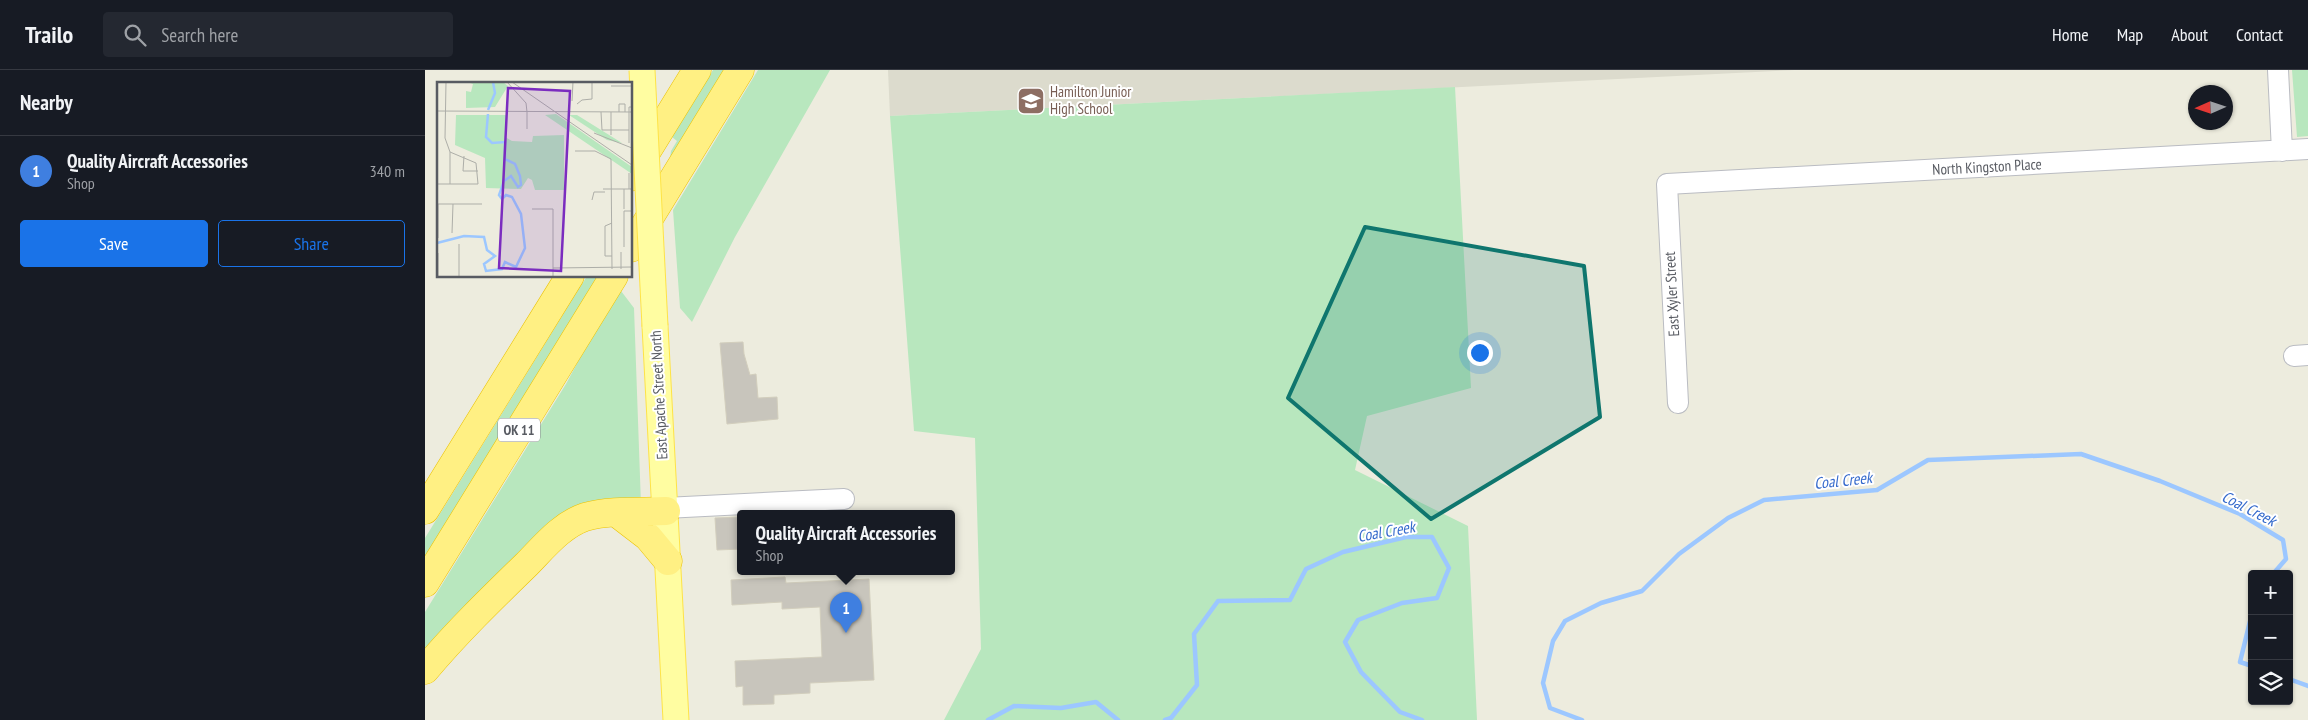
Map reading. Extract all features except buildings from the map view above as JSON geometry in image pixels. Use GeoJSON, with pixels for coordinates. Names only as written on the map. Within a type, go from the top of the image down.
{"type":"FeatureCollection","features":[{"type":"Feature","properties":{"kind":"highway"},"geometry":{"type":"LineString","coordinates":[[633,173],[697,70]]}},
{"type":"Feature","properties":{"kind":"highway"},"geometry":{"type":"LineString","coordinates":[[633,245],[740,70]]}},
{"type":"Feature","properties":{"kind":"highway","name":"OK 11"},"geometry":{"type":"LineString","coordinates":[[425,510],[569,278]]}},
{"type":"Feature","properties":{"kind":"highway","name":"OK 11"},"geometry":{"type":"LineString","coordinates":[[425,583],[613,278]]}},
{"type":"Feature","properties":{"kind":"highway"},"geometry":{"type":"LineString","coordinates":[[425,670],[502,588],[570,525],[585,518],[665,510]]}},
{"type":"Feature","properties":{"kind":"highway"},"geometry":{"type":"LineString","coordinates":[[618,514],[648,537],[668,561]]}},
{"type":"Feature","properties":{"kind":"main road","name":"East Apache Street North"},"geometry":{"type":"LineString","coordinates":[[642,70],[676,720]]}},
{"type":"Feature","properties":{"kind":"street"},"geometry":{"type":"LineString","coordinates":[[2278,70],[2282,151]]}},
{"type":"Feature","properties":{"kind":"street","name":"North Kingston Place"},"geometry":{"type":"LineString","coordinates":[[1667,184],[2308,150]]}},
{"type":"Feature","properties":{"kind":"street","name":"East Xyler Street"},"geometry":{"type":"LineString","coordinates":[[1667,184],[1678,403]]}},
{"type":"Feature","properties":{"kind":"street"},"geometry":{"type":"LineString","coordinates":[[665,510],[844,498]]}},
{"type":"Feature","properties":{"kind":"highlighted area"},"geometry":{"type":"Polygon","coordinates":[[[1365,227],[1584,266],[1600,417],[1431,519],[1288,398],[1365,227]]]}},
{"type":"Feature","properties":{"kind":"shaded area","name":"Hamilton Junior High School"},"geometry":{"type":"Polygon","coordinates":[[[888,70],[1795,70],[890,116],[888,70]]]}},
{"type":"Feature","properties":{"kind":"green space"},"geometry":{"type":"Polygon","coordinates":[[[713,70],[729,70],[669,166],[671,151],[677,141],[672,137],[713,70]]]}},
{"type":"Feature","properties":{"kind":"green space"},"geometry":{"type":"Polygon","coordinates":[[[758,70],[830,70],[735,237],[692,322],[680,308],[673,210],[758,70]]]}},
{"type":"Feature","properties":{"kind":"green space"},"geometry":{"type":"Polygon","coordinates":[[[2292,70],[2308,70],[2308,136],[2297,137],[2292,70]]]}},
{"type":"Feature","properties":{"kind":"green space"},"geometry":{"type":"Polygon","coordinates":[[[1455,87],[1471,388],[1367,416],[1355,470],[1468,526],[1477,720],[944,720],[981,649],[975,438],[914,431],[890,116],[1455,87]]]}},
{"type":"Feature","properties":{"kind":"green space"},"geometry":{"type":"Polygon","coordinates":[[[586,278],[602,278],[425,567],[425,538],[586,278]]]}},
{"type":"Feature","properties":{"kind":"green space"},"geometry":{"type":"Polygon","coordinates":[[[618,287],[634,308],[641,505],[592,506],[425,660],[425,612],[566,384],[618,287]]]}},
{"type":"Feature","properties":{"kind":"waterway","name":"Coal Creek"},"geometry":{"type":"LineString","coordinates":[[1582,720],[1550,708],[1543,683],[1553,641],[1565,621],[1601,603],[1642,591],[1679,554],[1728,518],[1764,500],[1877,490],[1928,460],[2081,454],[2160,481],[2240,514],[2283,540],[2286,559],[2276,570]]}},
{"type":"Feature","properties":{"kind":"waterway","name":"Coal Creek"},"geometry":{"type":"LineString","coordinates":[[1165,720],[1171,718],[1197,685],[1194,634],[1218,601],[1290,600],[1306,569],[1343,552],[1406,537],[1432,537],[1449,568],[1437,598],[1402,603],[1358,620],[1345,642],[1361,672],[1400,712],[1422,720]]}},
{"type":"Feature","properties":{"kind":"waterway","name":"Coal Creek"},"geometry":{"type":"LineString","coordinates":[[2248,665],[2240,662],[2252,615]]}},
{"type":"Feature","properties":{"kind":"waterway","name":"Coal Creek"},"geometry":{"type":"LineString","coordinates":[[2293,680],[2308,686]]}},
{"type":"Feature","properties":{"kind":"waterway","name":"Coal Creek"},"geometry":{"type":"LineString","coordinates":[[988,720],[1014,706],[1061,708],[1096,702],[1118,720]]}},
{"type":"Feature","properties":{"kind":"place","name":"Hamilton Junior High School"},"geometry":{"type":"Point","coordinates":[1031,101]}},
{"type":"Feature","properties":{"kind":"place","name":"Quality Aircraft Accessories"},"geometry":{"type":"Point","coordinates":[846,633]}}]}
